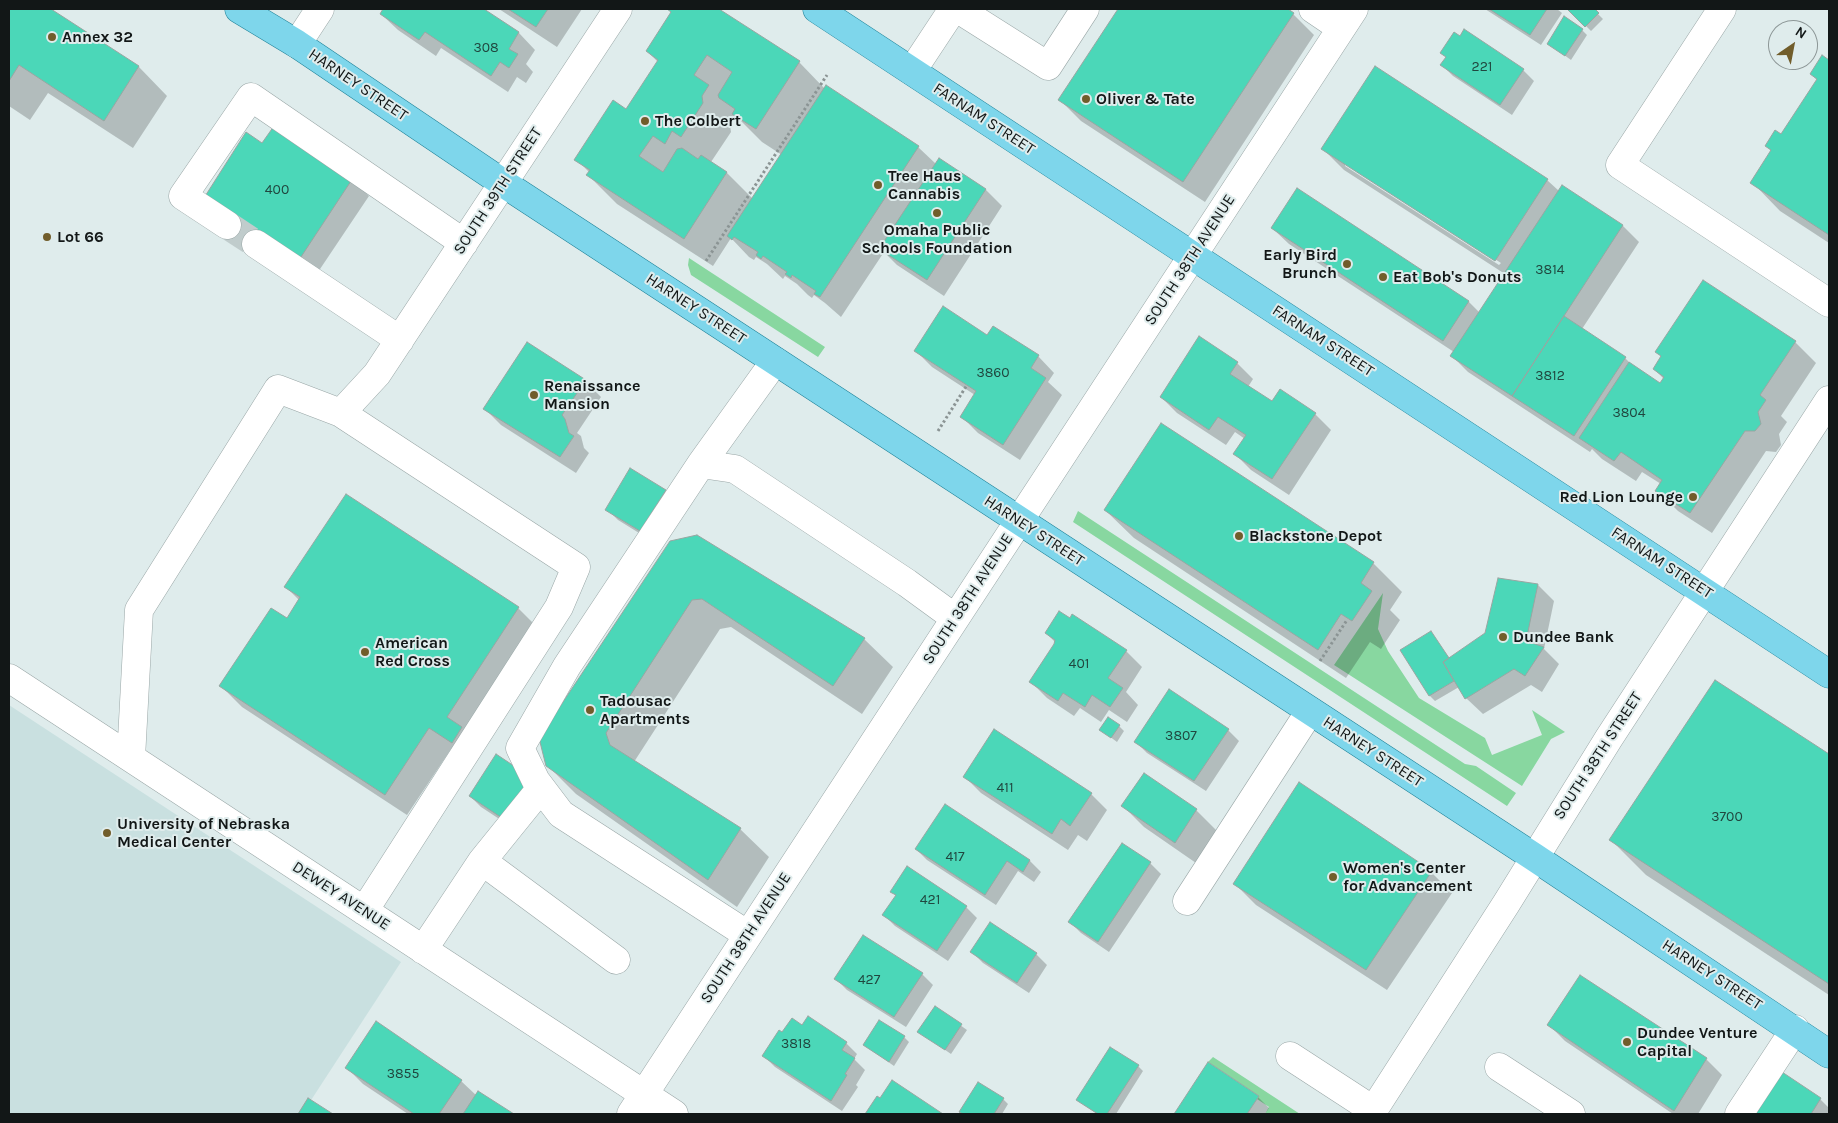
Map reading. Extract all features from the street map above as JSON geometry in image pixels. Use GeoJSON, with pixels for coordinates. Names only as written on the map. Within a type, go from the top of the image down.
{"type":"FeatureCollection","features":[{"type":"Feature","properties":{"kind":"main road","name":"HARNEY STREET"},"geometry":{"type":"LineString","coordinates":[[239,9],[297,44],[503,183],[1534,857],[1795,1029],[1829,1054]]}},
{"type":"Feature","properties":{"kind":"main road","name":"FARNAM STREET"},"geometry":{"type":"LineString","coordinates":[[823,10],[912,71],[1829,674]]}},
{"type":"Feature","properties":{"kind":"street"},"geometry":{"type":"LineString","coordinates":[[297,44],[320,9]]}},
{"type":"Feature","properties":{"kind":"street","name":"SOUTH 39TH STREET"},"geometry":{"type":"LineString","coordinates":[[341,413],[377,374],[618,9]]}},
{"type":"Feature","properties":{"kind":"street"},"geometry":{"type":"LineString","coordinates":[[912,71],[953,9]]}},
{"type":"Feature","properties":{"kind":"street"},"geometry":{"type":"LineString","coordinates":[[958,9],[1048,66],[1085,9]]}},
{"type":"Feature","properties":{"kind":"street"},"geometry":{"type":"LineString","coordinates":[[1314,9],[1348,18]]}},
{"type":"Feature","properties":{"kind":"street"},"geometry":{"type":"LineString","coordinates":[[1722,9],[1620,165],[1829,303]]}},
{"type":"Feature","properties":{"kind":"street","name":"SOUTH 38TH AVENUE"},"geometry":{"type":"LineString","coordinates":[[637,1104],[1348,18]]}},
{"type":"Feature","properties":{"kind":"street"},"geometry":{"type":"LineString","coordinates":[[227,225],[183,196],[250,97],[464,243]]}},
{"type":"Feature","properties":{"kind":"street"},"geometry":{"type":"LineString","coordinates":[[256,244],[400,340]]}},
{"type":"Feature","properties":{"kind":"street"},"geometry":{"type":"LineString","coordinates":[[748,935],[561,814],[541,788],[520,748],[567,666],[701,464],[775,361]]}},
{"type":"Feature","properties":{"kind":"street"},"geometry":{"type":"LineString","coordinates":[[131,758],[139,610],[278,389],[341,413],[576,567],[559,607],[364,911]]}},
{"type":"Feature","properties":{"kind":"street","name":"SOUTH 38TH STREET"},"geometry":{"type":"LineString","coordinates":[[1372,1112],[1829,400]]}},
{"type":"Feature","properties":{"kind":"street"},"geometry":{"type":"LineString","coordinates":[[701,464],[735,469],[907,583],[955,618]]}},
{"type":"Feature","properties":{"kind":"street","name":"DEWEY AVENUE"},"geometry":{"type":"LineString","coordinates":[[9,678],[423,950],[637,1104],[674,1114]]}},
{"type":"Feature","properties":{"kind":"street"},"geometry":{"type":"LineString","coordinates":[[1187,901],[1310,711]]}},
{"type":"Feature","properties":{"kind":"street"},"geometry":{"type":"LineString","coordinates":[[423,950],[482,862],[541,788]]}},
{"type":"Feature","properties":{"kind":"street"},"geometry":{"type":"LineString","coordinates":[[482,862],[616,960]]}},
{"type":"Feature","properties":{"kind":"street"},"geometry":{"type":"LineString","coordinates":[[1739,1114],[1795,1029]]}},
{"type":"Feature","properties":{"kind":"street"},"geometry":{"type":"LineString","coordinates":[[1290,1056],[1372,1112]]}},
{"type":"Feature","properties":{"kind":"street"},"geometry":{"type":"LineString","coordinates":[[1499,1067],[1571,1114]]}},
{"type":"Feature","properties":{"kind":"path"},"geometry":{"type":"LineString","coordinates":[[706,261],[827,75]]}},
{"type":"Feature","properties":{"kind":"path"},"geometry":{"type":"LineString","coordinates":[[938,431],[967,385]]}},
{"type":"Feature","properties":{"kind":"path"},"geometry":{"type":"LineString","coordinates":[[1320,661],[1347,620]]}},
{"type":"Feature","properties":{"kind":"shaded area","name":"University of Nebraska Medical Center"},"geometry":{"type":"Polygon","coordinates":[[[9,705],[401,962],[302,1114],[9,1114],[9,705]]]}},
{"type":"Feature","properties":{"kind":"green space"},"geometry":{"type":"Polygon","coordinates":[[[689,258],[825,347],[818,357],[691,275],[688,265],[689,258]]]}},
{"type":"Feature","properties":{"kind":"green space"},"geometry":{"type":"Polygon","coordinates":[[[1078,511],[1465,764],[1476,766],[1516,793],[1507,806],[1073,522],[1078,511]]]}},
{"type":"Feature","properties":{"kind":"green space"},"geometry":{"type":"Polygon","coordinates":[[[1383,593],[1378,629],[1388,651],[1419,698],[1485,738],[1492,755],[1542,735],[1532,710],[1565,732],[1551,739],[1522,786],[1334,665],[1383,593]]]}},
{"type":"Feature","properties":{"kind":"green space"},"geometry":{"type":"Polygon","coordinates":[[[1213,1057],[1300,1114],[1265,1114],[1269,1107],[1257,1099],[1259,1096],[1208,1062],[1213,1057]]]}},
{"type":"Feature","properties":{"kind":"building","name":"Annex 32"},"geometry":{"type":"Polygon","coordinates":[[[9,9],[51,9],[139,66],[104,121],[19,65],[9,81],[9,9]]]}},
{"type":"Feature","properties":{"kind":"building"},"geometry":{"type":"Polygon","coordinates":[[[383,9],[484,9],[519,32],[509,49],[518,54],[509,68],[500,62],[491,76],[425,32],[419,40],[380,14],[383,9]]]}},
{"type":"Feature","properties":{"kind":"building"},"geometry":{"type":"Polygon","coordinates":[[[508,9],[548,9],[536,27],[508,9]]]}},
{"type":"Feature","properties":{"kind":"building","name":"The Colbert"},"geometry":{"type":"Polygon","coordinates":[[[667,9],[719,9],[800,61],[756,129],[732,114],[735,109],[719,98],[718,95],[732,72],[707,55],[694,75],[709,85],[702,96],[703,103],[681,137],[672,131],[665,144],[653,136],[639,156],[663,172],[677,149],[682,148],[698,159],[701,155],[727,172],[684,239],[586,175],[590,170],[574,160],[613,100],[626,109],[658,60],[646,51],[671,12],[667,9]]]}},
{"type":"Feature","properties":{"kind":"building"},"geometry":{"type":"Polygon","coordinates":[[[1118,9],[1288,9],[1294,13],[1183,182],[1058,100],[1118,9]]]}},
{"type":"Feature","properties":{"kind":"building"},"geometry":{"type":"Polygon","coordinates":[[[1489,9],[1547,9],[1530,35],[1489,9]]]}},
{"type":"Feature","properties":{"kind":"building"},"geometry":{"type":"Polygon","coordinates":[[[1567,9],[1595,9],[1599,13],[1585,27],[1567,9]]]}},
{"type":"Feature","properties":{"kind":"building"},"geometry":{"type":"Polygon","coordinates":[[[1564,16],[1583,29],[1565,56],[1547,44],[1564,16]]]}},
{"type":"Feature","properties":{"kind":"building"},"geometry":{"type":"Polygon","coordinates":[[[1464,29],[1524,69],[1500,105],[1440,65],[1446,57],[1440,53],[1454,32],[1460,36],[1464,29]]]}},
{"type":"Feature","properties":{"kind":"building"},"geometry":{"type":"Polygon","coordinates":[[[1822,55],[1829,60],[1829,235],[1750,183],[1771,150],[1765,146],[1775,130],[1781,134],[1817,79],[1810,74],[1813,70],[1818,70],[1818,61],[1822,55]]]}},
{"type":"Feature","properties":{"kind":"building"},"geometry":{"type":"Polygon","coordinates":[[[1375,66],[1548,179],[1495,261],[1321,149],[1375,66]]]}},
{"type":"Feature","properties":{"kind":"building"},"geometry":{"type":"Polygon","coordinates":[[[826,85],[919,146],[820,297],[814,294],[816,291],[792,275],[791,278],[785,274],[787,272],[763,256],[761,259],[756,255],[758,252],[734,237],[732,240],[727,236],[826,85]]]}},
{"type":"Feature","properties":{"kind":"building"},"geometry":{"type":"Polygon","coordinates":[[[274,126],[353,178],[295,266],[202,201],[246,132],[262,143],[274,126]]]}},
{"type":"Feature","properties":{"kind":"building","name":"Omaha Public Schools Foundation"},"geometry":{"type":"Polygon","coordinates":[[[939,158],[986,189],[927,280],[879,249],[939,158]]]}},
{"type":"Feature","properties":{"kind":"building"},"geometry":{"type":"Polygon","coordinates":[[[1562,185],[1623,225],[1512,396],[1450,356],[1562,185]]]}},
{"type":"Feature","properties":{"kind":"building"},"geometry":{"type":"Polygon","coordinates":[[[1297,188],[1469,301],[1443,341],[1271,228],[1297,188]]]}},
{"type":"Feature","properties":{"kind":"building"},"geometry":{"type":"Polygon","coordinates":[[[1703,280],[1796,341],[1760,395],[1766,400],[1758,412],[1761,424],[1755,431],[1745,431],[1690,513],[1655,491],[1662,480],[1621,452],[1614,461],[1579,438],[1629,362],[1660,383],[1664,377],[1653,369],[1661,356],[1655,352],[1703,280]]]}},
{"type":"Feature","properties":{"kind":"building"},"geometry":{"type":"Polygon","coordinates":[[[943,306],[987,335],[993,326],[1039,355],[1031,368],[1046,378],[1003,445],[960,417],[976,391],[914,351],[943,306]]]}},
{"type":"Feature","properties":{"kind":"building"},"geometry":{"type":"Polygon","coordinates":[[[1564,316],[1626,357],[1574,436],[1512,396],[1564,316]]]}},
{"type":"Feature","properties":{"kind":"building"},"geometry":{"type":"Polygon","coordinates":[[[1199,336],[1238,362],[1230,374],[1272,401],[1280,389],[1316,413],[1272,479],[1233,454],[1246,435],[1218,417],[1209,430],[1160,397],[1199,336]]]}},
{"type":"Feature","properties":{"kind":"building","name":"Renaissance Mansion"},"geometry":{"type":"Polygon","coordinates":[[[527,342],[586,380],[562,415],[569,433],[574,436],[560,457],[483,409],[527,342]]]}},
{"type":"Feature","properties":{"kind":"building","name":"Blackstone Depot"},"geometry":{"type":"Polygon","coordinates":[[[1161,423],[1374,562],[1361,583],[1372,591],[1352,621],[1341,614],[1318,650],[1104,510],[1161,423]]]}},
{"type":"Feature","properties":{"kind":"building"},"geometry":{"type":"Polygon","coordinates":[[[630,468],[666,490],[640,531],[605,510],[630,468]]]}},
{"type":"Feature","properties":{"kind":"building","name":"American Red Cross"},"geometry":{"type":"Polygon","coordinates":[[[346,494],[519,607],[447,717],[462,727],[452,743],[429,728],[385,795],[219,686],[271,608],[287,618],[300,597],[284,587],[346,494]]]}},
{"type":"Feature","properties":{"kind":"building","name":"Tadousac Apartments"},"geometry":{"type":"Polygon","coordinates":[[[697,535],[865,638],[833,686],[702,599],[692,600],[606,733],[610,745],[741,828],[708,880],[546,766],[539,738],[670,541],[697,535]]]}},
{"type":"Feature","properties":{"kind":"building","name":"Dundee Bank"},"geometry":{"type":"Polygon","coordinates":[[[1498,578],[1538,584],[1526,641],[1544,647],[1525,676],[1514,669],[1465,699],[1443,662],[1485,633],[1498,578]]]}},
{"type":"Feature","properties":{"kind":"building"},"geometry":{"type":"Polygon","coordinates":[[[1059,611],[1070,618],[1072,614],[1127,650],[1108,678],[1123,688],[1110,707],[1092,695],[1085,707],[1063,693],[1058,701],[1029,682],[1054,644],[1055,640],[1045,633],[1059,611]]]}},
{"type":"Feature","properties":{"kind":"building"},"geometry":{"type":"Polygon","coordinates":[[[1431,631],[1449,658],[1443,662],[1454,681],[1429,696],[1400,650],[1431,631]]]}},
{"type":"Feature","properties":{"kind":"building"},"geometry":{"type":"Polygon","coordinates":[[[1715,680],[1829,754],[1829,984],[1609,840],[1715,680]]]}},
{"type":"Feature","properties":{"kind":"building"},"geometry":{"type":"Polygon","coordinates":[[[1169,689],[1229,729],[1194,781],[1134,742],[1169,689]]]}},
{"type":"Feature","properties":{"kind":"building"},"geometry":{"type":"Polygon","coordinates":[[[1108,717],[1120,725],[1111,738],[1099,730],[1108,717]]]}},
{"type":"Feature","properties":{"kind":"building"},"geometry":{"type":"Polygon","coordinates":[[[994,729],[1092,793],[1070,826],[1061,819],[1052,834],[963,777],[994,729]]]}},
{"type":"Feature","properties":{"kind":"building"},"geometry":{"type":"Polygon","coordinates":[[[496,754],[532,778],[505,820],[469,796],[496,754]]]}},
{"type":"Feature","properties":{"kind":"building"},"geometry":{"type":"Polygon","coordinates":[[[1144,773],[1197,809],[1175,843],[1121,806],[1144,773]]]}},
{"type":"Feature","properties":{"kind":"building","name":"Women's Center for Advancement"},"geometry":{"type":"Polygon","coordinates":[[[1299,782],[1432,871],[1366,970],[1233,884],[1299,782]]]}},
{"type":"Feature","properties":{"kind":"building"},"geometry":{"type":"Polygon","coordinates":[[[945,804],[1030,860],[1023,872],[1007,861],[985,895],[915,849],[945,804]]]}},
{"type":"Feature","properties":{"kind":"building"},"geometry":{"type":"Polygon","coordinates":[[[1122,843],[1151,862],[1098,942],[1068,922],[1122,843]]]}},
{"type":"Feature","properties":{"kind":"building"},"geometry":{"type":"Polygon","coordinates":[[[907,866],[967,906],[937,951],[882,915],[896,895],[890,892],[907,866]]]}},
{"type":"Feature","properties":{"kind":"building"},"geometry":{"type":"Polygon","coordinates":[[[990,922],[1037,953],[1017,983],[970,952],[990,922]]]}},
{"type":"Feature","properties":{"kind":"building"},"geometry":{"type":"Polygon","coordinates":[[[863,935],[923,973],[894,1017],[834,979],[863,935]]]}},
{"type":"Feature","properties":{"kind":"building","name":"Dundee Venture Capital"},"geometry":{"type":"Polygon","coordinates":[[[1580,975],[1707,1058],[1674,1111],[1547,1025],[1580,975]]]}},
{"type":"Feature","properties":{"kind":"building"},"geometry":{"type":"Polygon","coordinates":[[[935,1006],[962,1024],[945,1050],[917,1032],[935,1006]]]}},
{"type":"Feature","properties":{"kind":"building"},"geometry":{"type":"Polygon","coordinates":[[[808,1016],[847,1042],[842,1050],[855,1058],[831,1101],[762,1056],[779,1030],[782,1032],[792,1018],[802,1025],[808,1016]]]}},
{"type":"Feature","properties":{"kind":"building"},"geometry":{"type":"Polygon","coordinates":[[[879,1020],[905,1036],[889,1062],[863,1045],[879,1020]]]}},
{"type":"Feature","properties":{"kind":"building"},"geometry":{"type":"Polygon","coordinates":[[[376,1021],[462,1080],[439,1114],[414,1114],[345,1068],[376,1021]]]}},
{"type":"Feature","properties":{"kind":"building"},"geometry":{"type":"Polygon","coordinates":[[[1110,1047],[1139,1065],[1107,1114],[1098,1114],[1076,1100],[1110,1047]]]}},
{"type":"Feature","properties":{"kind":"building"},"geometry":{"type":"Polygon","coordinates":[[[1208,1062],[1259,1096],[1247,1114],[1174,1114],[1208,1062]]]}},
{"type":"Feature","properties":{"kind":"building"},"geometry":{"type":"Polygon","coordinates":[[[1782,1072],[1821,1098],[1811,1114],[1755,1114],[1782,1072]]]}},
{"type":"Feature","properties":{"kind":"building"},"geometry":{"type":"Polygon","coordinates":[[[892,1080],[943,1114],[865,1114],[877,1096],[880,1098],[892,1080]]]}},
{"type":"Feature","properties":{"kind":"building"},"geometry":{"type":"Polygon","coordinates":[[[978,1082],[1004,1098],[994,1114],[963,1114],[959,1112],[978,1082]]]}},
{"type":"Feature","properties":{"kind":"building"},"geometry":{"type":"Polygon","coordinates":[[[478,1091],[514,1114],[463,1114],[478,1091]]]}},
{"type":"Feature","properties":{"kind":"building"},"geometry":{"type":"Polygon","coordinates":[[[308,1098],[333,1114],[298,1114],[308,1098]]]}},
{"type":"Feature","properties":{"kind":"tunnel"},"geometry":{"type":"LineString","coordinates":[[227,225],[256,244]]}},
{"type":"Feature","properties":{"kind":"place","name":"Annex 32"},"geometry":{"type":"Point","coordinates":[52,37]}},
{"type":"Feature","properties":{"kind":"place","name":"Oliver & Tate"},"geometry":{"type":"Point","coordinates":[1086,99]}},
{"type":"Feature","properties":{"kind":"place","name":"The Colbert"},"geometry":{"type":"Point","coordinates":[645,121]}},
{"type":"Feature","properties":{"kind":"place","name":"Tree Haus Cannabis"},"geometry":{"type":"Point","coordinates":[878,185]}},
{"type":"Feature","properties":{"kind":"place","name":"Omaha Public Schools Foundation"},"geometry":{"type":"Point","coordinates":[937,213]}},
{"type":"Feature","properties":{"kind":"place","name":"Lot 66"},"geometry":{"type":"Point","coordinates":[47,237]}},
{"type":"Feature","properties":{"kind":"place","name":"Early Bird Brunch"},"geometry":{"type":"Point","coordinates":[1347,264]}},
{"type":"Feature","properties":{"kind":"place","name":"Eat Bob's Donuts"},"geometry":{"type":"Point","coordinates":[1383,277]}},
{"type":"Feature","properties":{"kind":"place","name":"Renaissance Mansion"},"geometry":{"type":"Point","coordinates":[534,395]}},
{"type":"Feature","properties":{"kind":"place","name":"Red Lion Lounge"},"geometry":{"type":"Point","coordinates":[1693,497]}},
{"type":"Feature","properties":{"kind":"place","name":"Blackstone Depot"},"geometry":{"type":"Point","coordinates":[1239,536]}},
{"type":"Feature","properties":{"kind":"place","name":"Dundee Bank"},"geometry":{"type":"Point","coordinates":[1503,637]}},
{"type":"Feature","properties":{"kind":"place","name":"American Red Cross"},"geometry":{"type":"Point","coordinates":[365,652]}},
{"type":"Feature","properties":{"kind":"place","name":"Tadousac Apartments"},"geometry":{"type":"Point","coordinates":[590,710]}},
{"type":"Feature","properties":{"kind":"place","name":"University of Nebraska Medical Center"},"geometry":{"type":"Point","coordinates":[107,833]}},
{"type":"Feature","properties":{"kind":"place","name":"Women's Center for Advancement"},"geometry":{"type":"Point","coordinates":[1333,877]}},
{"type":"Feature","properties":{"kind":"place","name":"Dundee Venture Capital"},"geometry":{"type":"Point","coordinates":[1627,1042]}}]}
